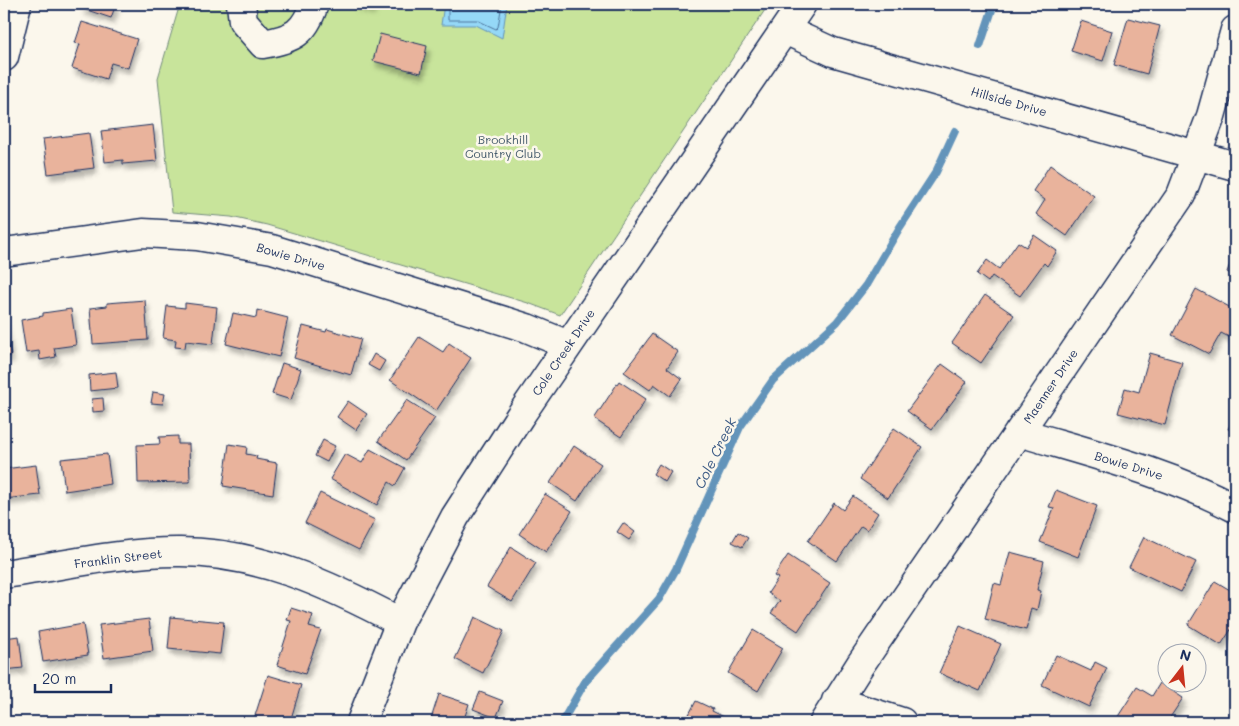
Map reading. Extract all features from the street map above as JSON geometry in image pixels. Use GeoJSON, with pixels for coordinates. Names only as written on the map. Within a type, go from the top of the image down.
{"type":"FeatureCollection","features":[{"type":"Feature","properties":{"kind":"street"},"geometry":{"type":"LineString","coordinates":[[4,57],[18,4]]}},
{"type":"Feature","properties":{"kind":"street"},"geometry":{"type":"LineString","coordinates":[[241,4],[243,21],[263,44],[288,40],[309,21],[314,4]]}},
{"type":"Feature","properties":{"kind":"street","name":"Cole Creek Drive"},"geometry":{"type":"LineString","coordinates":[[362,722],[400,622],[455,517],[568,345],[802,4]]}},
{"type":"Feature","properties":{"kind":"street","name":"Hillside Drive"},"geometry":{"type":"LineString","coordinates":[[785,30],[833,52],[1235,166]]}},
{"type":"Feature","properties":{"kind":"street","name":"Maenner Drive"},"geometry":{"type":"LineString","coordinates":[[830,712],[1018,432],[1181,196],[1211,116],[1235,30]]}},
{"type":"Feature","properties":{"kind":"street","name":"Bowie Drive"},"geometry":{"type":"LineString","coordinates":[[4,252],[143,233],[230,240],[272,249],[499,319],[568,345]]}},
{"type":"Feature","properties":{"kind":"street","name":"Bowie Drive"},"geometry":{"type":"LineString","coordinates":[[1018,432],[1161,474],[1206,492],[1235,508]]}},
{"type":"Feature","properties":{"kind":"street","name":"Franklin Street"},"geometry":{"type":"LineString","coordinates":[[4,574],[132,555],[204,553],[278,567],[310,578],[400,622]]}},
{"type":"Feature","properties":{"kind":"street"},"geometry":{"type":"LineString","coordinates":[[830,712],[902,722]]}},
{"type":"Feature","properties":{"kind":"green space","name":"Brookhill Country Club"},"geometry":{"type":"Polygon","coordinates":[[[180,4],[769,4],[560,315],[528,303],[267,225],[231,217],[172,212],[158,78],[180,4]]]}},
{"type":"Feature","properties":{"kind":"water"},"geometry":{"type":"Polygon","coordinates":[[[444,4],[507,4],[502,38],[476,25],[441,25],[444,4]]]}},
{"type":"Feature","properties":{"kind":"building"},"geometry":{"type":"Polygon","coordinates":[[[83,4],[116,4],[111,18],[81,8],[83,4]]]}},
{"type":"Feature","properties":{"kind":"building"},"geometry":{"type":"Polygon","coordinates":[[[354,4],[373,4],[371,9],[354,4]]]}},
{"type":"Feature","properties":{"kind":"building"},"geometry":{"type":"Polygon","coordinates":[[[1128,18],[1160,26],[1147,74],[1114,65],[1128,18]]]}},
{"type":"Feature","properties":{"kind":"building"},"geometry":{"type":"Polygon","coordinates":[[[1081,21],[1112,31],[1103,61],[1071,51],[1081,21]]]}},
{"type":"Feature","properties":{"kind":"building"},"geometry":{"type":"Polygon","coordinates":[[[82,22],[137,39],[128,68],[111,63],[106,79],[72,68],[80,44],[75,43],[82,22]]]}},
{"type":"Feature","properties":{"kind":"building"},"geometry":{"type":"Polygon","coordinates":[[[380,34],[427,46],[421,73],[373,61],[380,34]]]}},
{"type":"Feature","properties":{"kind":"building"},"geometry":{"type":"Polygon","coordinates":[[[153,125],[157,161],[123,164],[123,160],[105,162],[101,131],[153,125]]]}},
{"type":"Feature","properties":{"kind":"building"},"geometry":{"type":"Polygon","coordinates":[[[89,133],[94,168],[48,174],[43,139],[89,133]]]}},
{"type":"Feature","properties":{"kind":"building"},"geometry":{"type":"Polygon","coordinates":[[[1050,165],[1094,196],[1067,236],[1036,214],[1045,200],[1033,191],[1050,165]]]}},
{"type":"Feature","properties":{"kind":"building"},"geometry":{"type":"Polygon","coordinates":[[[1034,235],[1057,251],[1047,266],[1044,263],[1020,296],[992,276],[988,282],[977,274],[987,260],[999,269],[1018,242],[1026,247],[1034,235]]]}},
{"type":"Feature","properties":{"kind":"building"},"geometry":{"type":"Polygon","coordinates":[[[1235,251],[1235,276],[1227,272],[1235,251]]]}},
{"type":"Feature","properties":{"kind":"building"},"geometry":{"type":"Polygon","coordinates":[[[1196,289],[1235,310],[1235,340],[1221,333],[1209,354],[1172,335],[1196,289]]]}},
{"type":"Feature","properties":{"kind":"building"},"geometry":{"type":"Polygon","coordinates":[[[985,295],[1014,315],[981,363],[952,343],[985,295]]]}},
{"type":"Feature","properties":{"kind":"building"},"geometry":{"type":"Polygon","coordinates":[[[145,300],[148,340],[93,344],[90,308],[107,306],[107,303],[145,300]]]}},
{"type":"Feature","properties":{"kind":"building"},"geometry":{"type":"Polygon","coordinates":[[[185,303],[217,307],[213,344],[186,341],[185,348],[175,347],[176,340],[163,338],[167,306],[185,308],[185,303]]]}},
{"type":"Feature","properties":{"kind":"building"},"geometry":{"type":"Polygon","coordinates":[[[71,309],[76,345],[54,348],[56,357],[40,360],[39,351],[26,353],[21,320],[43,316],[43,313],[71,309]]]}},
{"type":"Feature","properties":{"kind":"building"},"geometry":{"type":"Polygon","coordinates":[[[257,310],[288,318],[279,357],[226,344],[233,313],[256,318],[257,310]]]}},
{"type":"Feature","properties":{"kind":"building"},"geometry":{"type":"Polygon","coordinates":[[[4,318],[11,356],[4,357],[4,318]]]}},
{"type":"Feature","properties":{"kind":"building"},"geometry":{"type":"Polygon","coordinates":[[[303,326],[326,332],[327,329],[361,339],[351,375],[294,358],[303,326]]]}},
{"type":"Feature","properties":{"kind":"building"},"geometry":{"type":"Polygon","coordinates":[[[652,334],[678,352],[667,368],[682,379],[670,396],[654,384],[650,390],[624,372],[652,334]]]}},
{"type":"Feature","properties":{"kind":"building"},"geometry":{"type":"Polygon","coordinates":[[[419,337],[443,352],[449,343],[471,358],[436,411],[390,380],[419,337]]]}},
{"type":"Feature","properties":{"kind":"building"},"geometry":{"type":"Polygon","coordinates":[[[1150,353],[1182,362],[1165,425],[1118,413],[1125,388],[1139,392],[1150,353]]]}},
{"type":"Feature","properties":{"kind":"building"},"geometry":{"type":"Polygon","coordinates":[[[374,354],[385,361],[379,371],[368,365],[374,354]]]}},
{"type":"Feature","properties":{"kind":"building"},"geometry":{"type":"Polygon","coordinates":[[[282,363],[301,369],[291,400],[272,394],[282,363]]]}},
{"type":"Feature","properties":{"kind":"building"},"geometry":{"type":"Polygon","coordinates":[[[942,364],[967,382],[932,429],[907,411],[942,364]]]}},
{"type":"Feature","properties":{"kind":"building"},"geometry":{"type":"Polygon","coordinates":[[[116,372],[118,388],[90,391],[89,375],[116,372]]]}},
{"type":"Feature","properties":{"kind":"building"},"geometry":{"type":"Polygon","coordinates":[[[619,381],[646,399],[621,437],[594,419],[619,381]]]}},
{"type":"Feature","properties":{"kind":"building"},"geometry":{"type":"Polygon","coordinates":[[[153,392],[165,394],[163,404],[151,403],[153,392]]]}},
{"type":"Feature","properties":{"kind":"building"},"geometry":{"type":"Polygon","coordinates":[[[103,398],[104,411],[93,412],[92,399],[103,398]]]}},
{"type":"Feature","properties":{"kind":"building"},"geometry":{"type":"Polygon","coordinates":[[[407,400],[435,418],[406,460],[378,441],[407,400]]]}},
{"type":"Feature","properties":{"kind":"building"},"geometry":{"type":"Polygon","coordinates":[[[348,401],[367,414],[356,430],[337,417],[348,401]]]}},
{"type":"Feature","properties":{"kind":"building"},"geometry":{"type":"Polygon","coordinates":[[[1235,415],[1235,433],[1228,429],[1235,415]]]}},
{"type":"Feature","properties":{"kind":"building"},"geometry":{"type":"Polygon","coordinates":[[[894,428],[922,447],[888,498],[860,479],[894,428]]]}},
{"type":"Feature","properties":{"kind":"building"},"geometry":{"type":"Polygon","coordinates":[[[178,436],[178,444],[189,444],[190,482],[138,483],[137,445],[160,444],[159,437],[178,436]]]}},
{"type":"Feature","properties":{"kind":"building"},"geometry":{"type":"Polygon","coordinates":[[[323,440],[335,446],[327,462],[315,456],[323,440]]]}},
{"type":"Feature","properties":{"kind":"building"},"geometry":{"type":"Polygon","coordinates":[[[229,444],[247,447],[246,454],[257,456],[256,459],[277,463],[273,494],[223,486],[229,444]]]}},
{"type":"Feature","properties":{"kind":"building"},"geometry":{"type":"Polygon","coordinates":[[[574,446],[601,464],[577,501],[550,483],[574,446]]]}},
{"type":"Feature","properties":{"kind":"building"},"geometry":{"type":"Polygon","coordinates":[[[370,449],[405,468],[395,486],[389,482],[377,505],[330,479],[345,454],[362,463],[370,449]]]}},
{"type":"Feature","properties":{"kind":"building"},"geometry":{"type":"Polygon","coordinates":[[[107,454],[111,484],[65,491],[61,459],[107,454]]]}},
{"type":"Feature","properties":{"kind":"building"},"geometry":{"type":"Polygon","coordinates":[[[659,464],[671,472],[665,482],[653,474],[659,464]]]}},
{"type":"Feature","properties":{"kind":"building"},"geometry":{"type":"Polygon","coordinates":[[[36,465],[40,495],[4,499],[4,469],[36,465]]]}},
{"type":"Feature","properties":{"kind":"building"},"geometry":{"type":"Polygon","coordinates":[[[1056,490],[1097,506],[1078,557],[1040,542],[1054,508],[1049,507],[1056,490]]]}},
{"type":"Feature","properties":{"kind":"building"},"geometry":{"type":"Polygon","coordinates":[[[320,493],[375,520],[359,550],[305,523],[320,493]]]}},
{"type":"Feature","properties":{"kind":"building"},"geometry":{"type":"Polygon","coordinates":[[[545,494],[572,511],[546,552],[519,534],[545,494]]]}},
{"type":"Feature","properties":{"kind":"building"},"geometry":{"type":"Polygon","coordinates":[[[853,496],[878,513],[867,530],[861,526],[837,561],[808,541],[834,503],[843,510],[853,496]]]}},
{"type":"Feature","properties":{"kind":"building"},"geometry":{"type":"Polygon","coordinates":[[[623,523],[635,532],[629,540],[617,532],[623,523]]]}},
{"type":"Feature","properties":{"kind":"building"},"geometry":{"type":"Polygon","coordinates":[[[738,532],[748,538],[742,547],[732,542],[738,532]]]}},
{"type":"Feature","properties":{"kind":"building"},"geometry":{"type":"Polygon","coordinates":[[[1144,537],[1196,562],[1181,592],[1129,567],[1144,537]]]}},
{"type":"Feature","properties":{"kind":"building"},"geometry":{"type":"Polygon","coordinates":[[[511,547],[536,563],[512,602],[487,587],[511,547]]]}},
{"type":"Feature","properties":{"kind":"building"},"geometry":{"type":"Polygon","coordinates":[[[1010,552],[1044,561],[1037,590],[1041,591],[1037,610],[1031,608],[1026,630],[985,619],[994,583],[1001,585],[1010,552]]]}},
{"type":"Feature","properties":{"kind":"building"},"geometry":{"type":"Polygon","coordinates":[[[788,555],[830,583],[798,631],[771,613],[780,601],[768,593],[778,578],[774,576],[788,555]]]}},
{"type":"Feature","properties":{"kind":"building"},"geometry":{"type":"Polygon","coordinates":[[[1215,581],[1235,593],[1235,630],[1232,628],[1221,645],[1188,625],[1215,581]]]}},
{"type":"Feature","properties":{"kind":"building"},"geometry":{"type":"Polygon","coordinates":[[[291,608],[313,615],[309,627],[321,630],[305,674],[277,665],[291,621],[287,620],[291,608]]]}},
{"type":"Feature","properties":{"kind":"building"},"geometry":{"type":"Polygon","coordinates":[[[171,617],[224,622],[220,654],[168,649],[171,617]]]}},
{"type":"Feature","properties":{"kind":"building"},"geometry":{"type":"Polygon","coordinates":[[[475,617],[504,631],[483,673],[455,659],[475,617]]]}},
{"type":"Feature","properties":{"kind":"building"},"geometry":{"type":"Polygon","coordinates":[[[149,619],[153,651],[104,658],[99,625],[149,619]]]}},
{"type":"Feature","properties":{"kind":"building"},"geometry":{"type":"Polygon","coordinates":[[[83,624],[88,655],[43,662],[38,632],[83,624]]]}},
{"type":"Feature","properties":{"kind":"building"},"geometry":{"type":"Polygon","coordinates":[[[960,626],[1001,644],[980,691],[939,673],[960,626]]]}},
{"type":"Feature","properties":{"kind":"building"},"geometry":{"type":"Polygon","coordinates":[[[753,630],[783,648],[758,691],[728,673],[753,630]]]}},
{"type":"Feature","properties":{"kind":"building"},"geometry":{"type":"Polygon","coordinates":[[[19,636],[23,668],[4,670],[4,638],[19,636]]]}},
{"type":"Feature","properties":{"kind":"building"},"geometry":{"type":"Polygon","coordinates":[[[1056,655],[1091,671],[1095,662],[1107,668],[1089,707],[1042,685],[1056,655]]]}},
{"type":"Feature","properties":{"kind":"building"},"geometry":{"type":"Polygon","coordinates":[[[268,675],[301,685],[290,722],[253,722],[268,675]]]}},
{"type":"Feature","properties":{"kind":"building"},"geometry":{"type":"Polygon","coordinates":[[[1137,687],[1152,696],[1156,690],[1156,694],[1177,694],[1183,698],[1167,722],[1124,722],[1117,718],[1137,687]]]}},
{"type":"Feature","properties":{"kind":"building"},"geometry":{"type":"Polygon","coordinates":[[[480,692],[503,701],[496,718],[473,709],[480,692]]]}},
{"type":"Feature","properties":{"kind":"building"},"geometry":{"type":"Polygon","coordinates":[[[439,694],[469,704],[463,722],[430,722],[439,694]]]}},
{"type":"Feature","properties":{"kind":"building"},"geometry":{"type":"Polygon","coordinates":[[[696,701],[713,709],[712,711],[734,722],[685,722],[696,701]]]}},
{"type":"Feature","properties":{"kind":"waterway","name":"Cole Creek"},"geometry":{"type":"LineString","coordinates":[[980,46],[994,4]]}},
{"type":"Feature","properties":{"kind":"waterway","name":"Cole Creek"},"geometry":{"type":"LineString","coordinates":[[562,722],[585,682],[659,599],[676,569],[740,427],[773,380],[837,322],[866,285],[900,227],[936,172],[955,131]]}}]}
